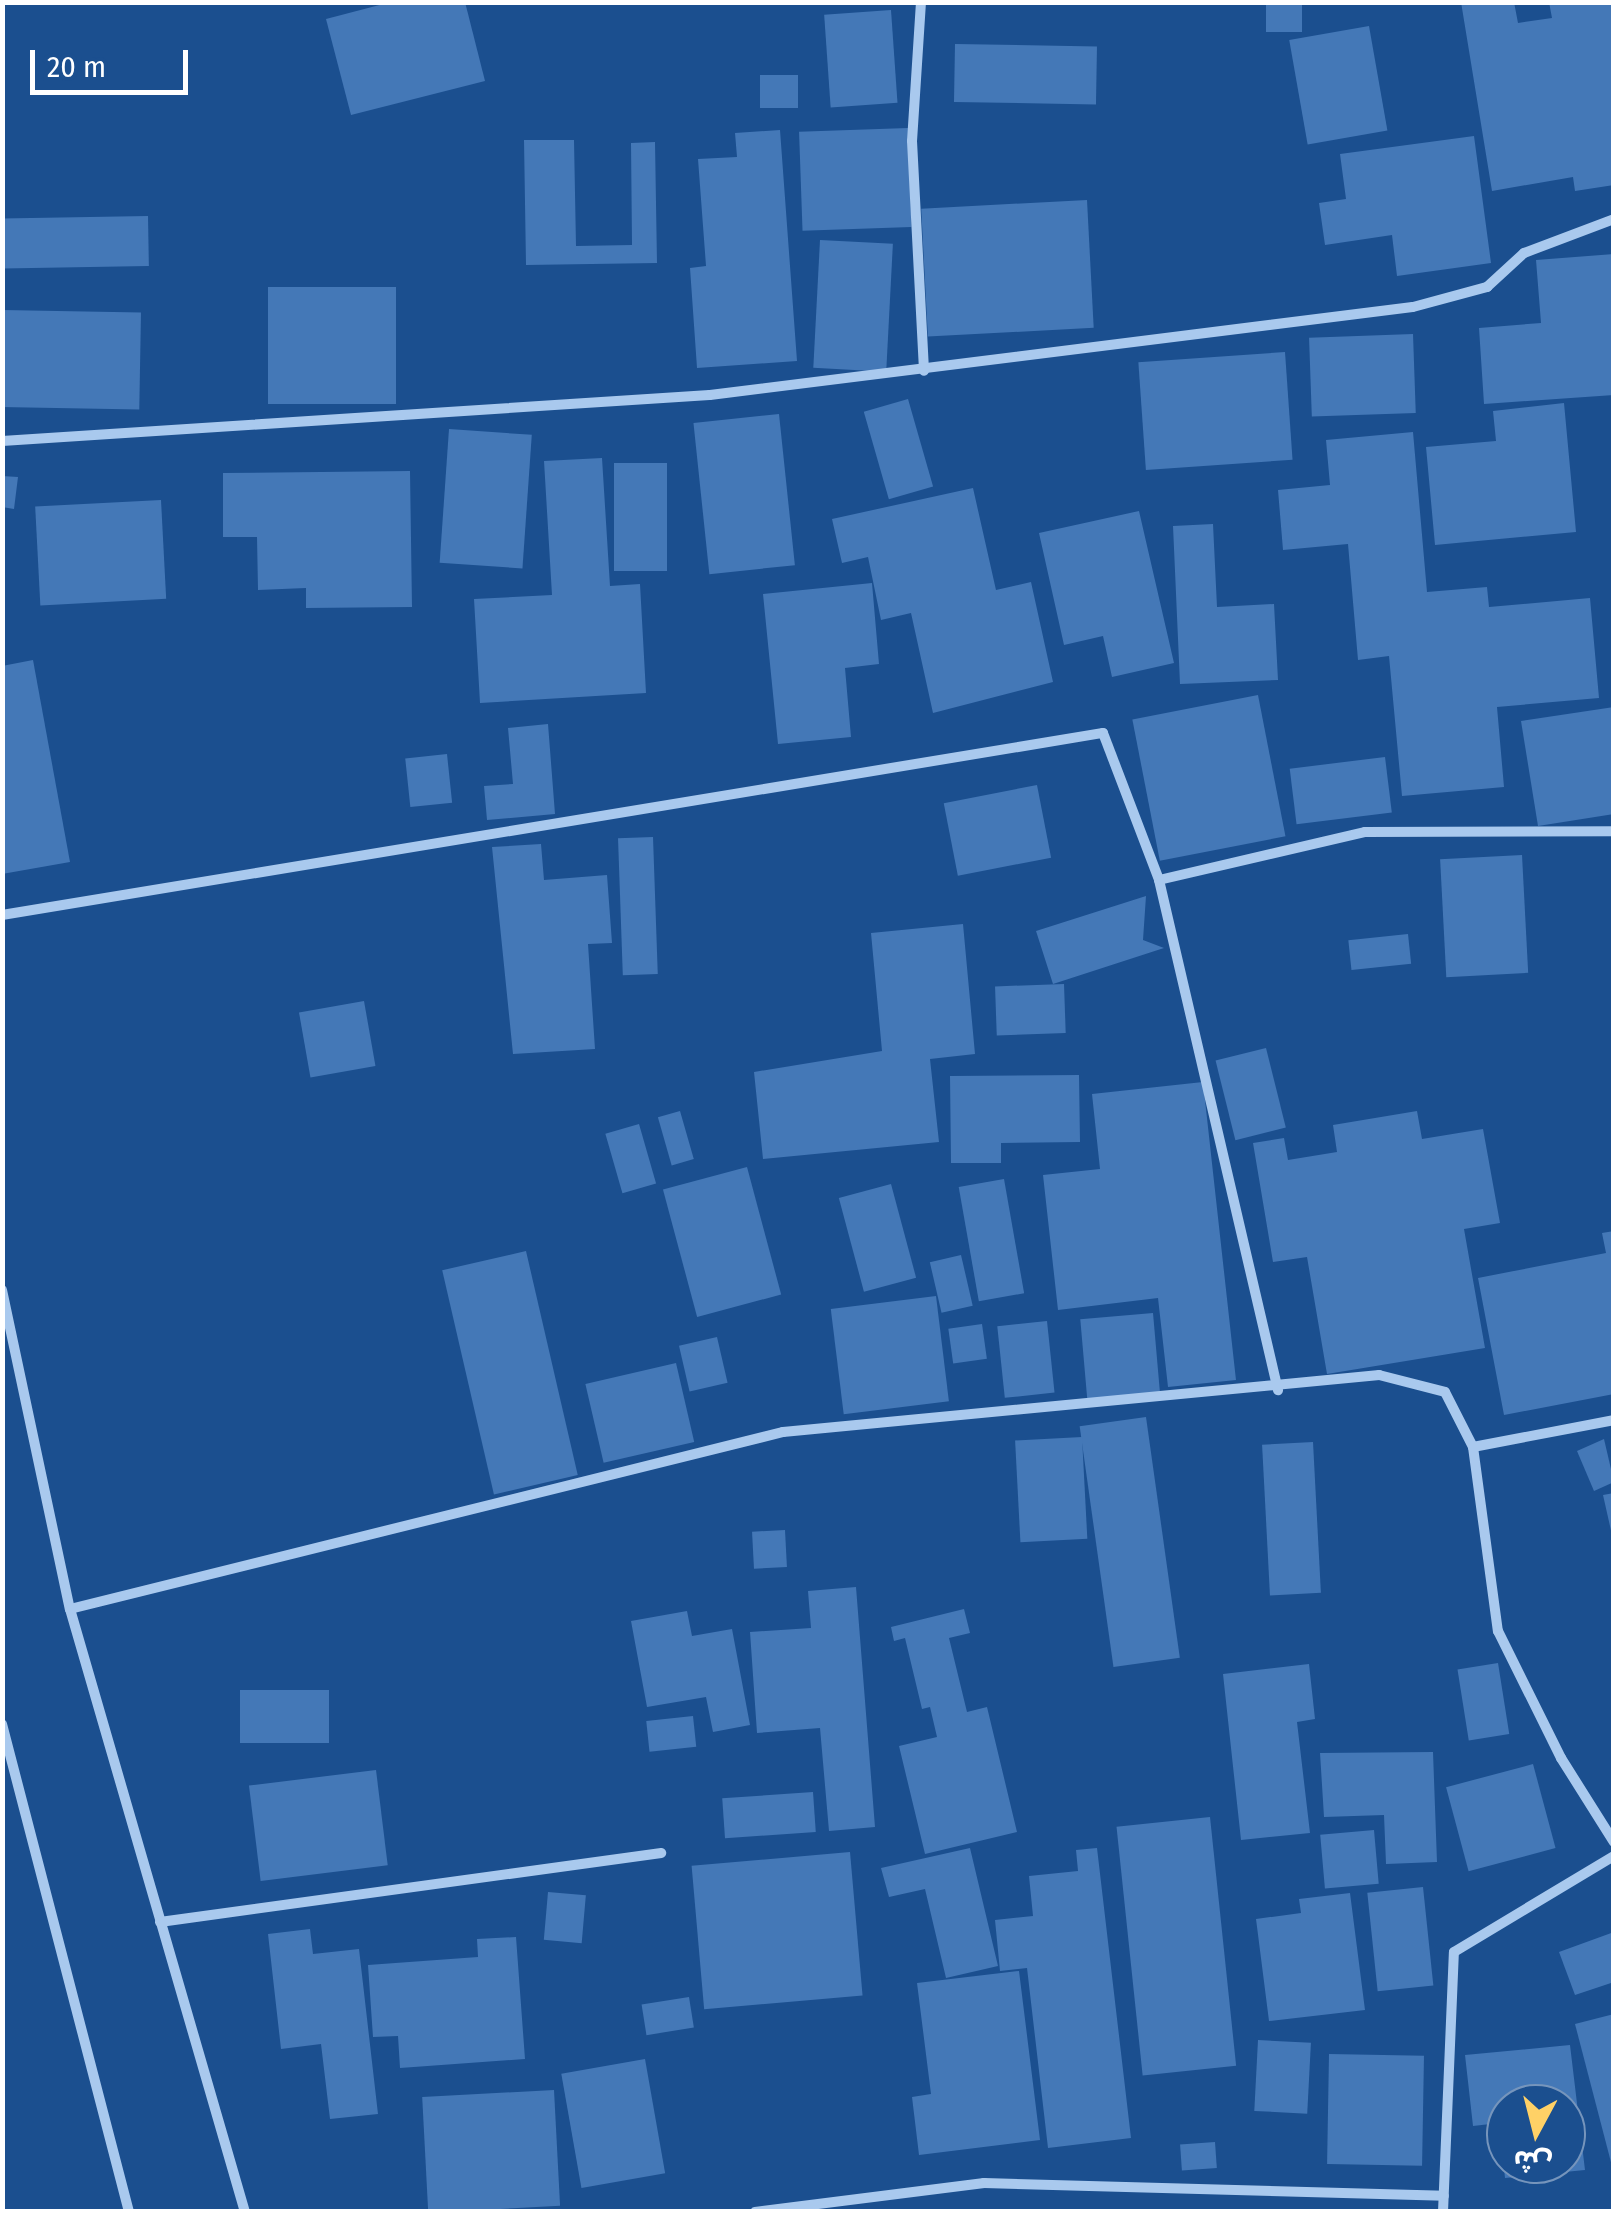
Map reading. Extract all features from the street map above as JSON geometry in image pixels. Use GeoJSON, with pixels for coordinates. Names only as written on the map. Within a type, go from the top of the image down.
{"type":"FeatureCollection","features":[{"type":"Feature","properties":{"kind":"street"},"geometry":{"type":"LineString","coordinates":[[921,2],[912,141],[924,370]]}},
{"type":"Feature","properties":{"kind":"street"},"geometry":{"type":"LineString","coordinates":[[2,441],[710,395],[1413,308],[1487,287],[1524,252],[1614,219]]}},
{"type":"Feature","properties":{"kind":"street"},"geometry":{"type":"LineString","coordinates":[[2,915],[1103,733],[1160,880],[1278,1390]]}},
{"type":"Feature","properties":{"kind":"street"},"geometry":{"type":"LineString","coordinates":[[1160,880],[1366,832],[1614,831]]}},
{"type":"Feature","properties":{"kind":"street"},"geometry":{"type":"LineString","coordinates":[[2,1290],[70,1609],[245,2212]]}},
{"type":"Feature","properties":{"kind":"street"},"geometry":{"type":"LineString","coordinates":[[70,1609],[783,1432],[1278,1390],[1380,1375],[1412,1378],[1444,1392],[1474,1447],[1498,1631],[1561,1758],[1614,1842]]}},
{"type":"Feature","properties":{"kind":"street"},"geometry":{"type":"LineString","coordinates":[[1474,1447],[1614,1420]]}},
{"type":"Feature","properties":{"kind":"street"},"geometry":{"type":"LineString","coordinates":[[2,1724],[129,2212]]}},
{"type":"Feature","properties":{"kind":"street"},"geometry":{"type":"LineString","coordinates":[[160,1922],[661,1853]]}},
{"type":"Feature","properties":{"kind":"street"},"geometry":{"type":"LineString","coordinates":[[1443,2212],[1454,1952],[1614,1856]]}},
{"type":"Feature","properties":{"kind":"street"},"geometry":{"type":"LineString","coordinates":[[755,2212],[984,2183],[1444,2196]]}},
{"type":"Feature","properties":{"kind":"building"},"geometry":{"type":"Polygon","coordinates":[[[391,2],[465,2],[485,81],[351,115],[326,19],[391,2]]]}},
{"type":"Feature","properties":{"kind":"building"},"geometry":{"type":"Polygon","coordinates":[[[1266,2],[1302,2],[1302,32],[1266,32],[1266,2]]]}},
{"type":"Feature","properties":{"kind":"building"},"geometry":{"type":"Polygon","coordinates":[[[1461,2],[1514,2],[1518,23],[1552,18],[1549,2],[1614,2],[1614,185],[1575,191],[1573,177],[1492,191],[1461,2]]]}},
{"type":"Feature","properties":{"kind":"building"},"geometry":{"type":"Polygon","coordinates":[[[891,10],[897,103],[831,107],[824,15],[891,10]]]}},
{"type":"Feature","properties":{"kind":"building"},"geometry":{"type":"Polygon","coordinates":[[[1369,26],[1387,130],[1308,144],[1289,40],[1369,26]]]}},
{"type":"Feature","properties":{"kind":"building"},"geometry":{"type":"Polygon","coordinates":[[[955,44],[1097,46],[1096,104],[954,102],[955,44]]]}},
{"type":"Feature","properties":{"kind":"building"},"geometry":{"type":"Polygon","coordinates":[[[760,75],[798,75],[798,108],[760,108],[760,75]]]}},
{"type":"Feature","properties":{"kind":"building"},"geometry":{"type":"Polygon","coordinates":[[[908,128],[911,227],[803,231],[799,132],[908,128]]]}},
{"type":"Feature","properties":{"kind":"building"},"geometry":{"type":"Polygon","coordinates":[[[780,130],[797,361],[697,368],[690,268],[706,266],[698,159],[737,157],[735,133],[780,130]]]}},
{"type":"Feature","properties":{"kind":"building"},"geometry":{"type":"Polygon","coordinates":[[[1474,136],[1491,263],[1397,276],[1392,235],[1325,245],[1319,203],[1346,199],[1340,154],[1474,136]]]}},
{"type":"Feature","properties":{"kind":"building"},"geometry":{"type":"Polygon","coordinates":[[[524,140],[574,140],[576,246],[632,245],[631,143],[655,142],[657,263],[526,265],[524,140]]]}},
{"type":"Feature","properties":{"kind":"building"},"geometry":{"type":"Polygon","coordinates":[[[1087,200],[1094,328],[928,337],[921,209],[1087,200]]]}},
{"type":"Feature","properties":{"kind":"building"},"geometry":{"type":"Polygon","coordinates":[[[148,216],[149,266],[3,269],[2,219],[148,216]]]}},
{"type":"Feature","properties":{"kind":"building"},"geometry":{"type":"Polygon","coordinates":[[[820,240],[893,244],[886,372],[813,368],[820,240]]]}},
{"type":"Feature","properties":{"kind":"building"},"geometry":{"type":"Polygon","coordinates":[[[1614,254],[1614,395],[1484,404],[1479,328],[1541,323],[1536,260],[1614,254]]]}},
{"type":"Feature","properties":{"kind":"building"},"geometry":{"type":"Polygon","coordinates":[[[268,287],[396,287],[396,404],[268,404],[268,287]]]}},
{"type":"Feature","properties":{"kind":"building"},"geometry":{"type":"Polygon","coordinates":[[[2,310],[141,312],[139,409],[2,407],[2,310]]]}},
{"type":"Feature","properties":{"kind":"building"},"geometry":{"type":"Polygon","coordinates":[[[1413,334],[1416,413],[1312,417],[1309,338],[1413,334]]]}},
{"type":"Feature","properties":{"kind":"building"},"geometry":{"type":"Polygon","coordinates":[[[1285,352],[1293,460],[1146,470],[1138,362],[1285,352]]]}},
{"type":"Feature","properties":{"kind":"building"},"geometry":{"type":"Polygon","coordinates":[[[908,399],[933,486],[889,499],[864,412],[908,399]]]}},
{"type":"Feature","properties":{"kind":"building"},"geometry":{"type":"Polygon","coordinates":[[[1564,403],[1576,532],[1435,545],[1426,447],[1496,441],[1493,411],[1564,403]]]}},
{"type":"Feature","properties":{"kind":"building"},"geometry":{"type":"Polygon","coordinates":[[[779,414],[795,565],[709,574],[693,423],[779,414]]]}},
{"type":"Feature","properties":{"kind":"building"},"geometry":{"type":"Polygon","coordinates":[[[449,429],[532,435],[522,568],[440,563],[449,429]]]}},
{"type":"Feature","properties":{"kind":"building"},"geometry":{"type":"Polygon","coordinates":[[[1413,432],[1427,592],[1487,587],[1489,607],[1590,598],[1599,698],[1497,707],[1504,787],[1402,796],[1389,656],[1358,660],[1348,544],[1283,550],[1278,490],[1330,485],[1326,440],[1413,432]]]}},
{"type":"Feature","properties":{"kind":"building"},"geometry":{"type":"Polygon","coordinates":[[[602,458],[610,586],[640,584],[646,693],[480,703],[474,599],[552,595],[544,461],[602,458]]]}},
{"type":"Feature","properties":{"kind":"building"},"geometry":{"type":"Polygon","coordinates":[[[614,463],[667,463],[667,571],[614,571],[614,463]]]}},
{"type":"Feature","properties":{"kind":"building"},"geometry":{"type":"Polygon","coordinates":[[[410,471],[412,607],[306,608],[306,588],[258,590],[257,537],[223,537],[223,473],[410,471]]]}},
{"type":"Feature","properties":{"kind":"building"},"geometry":{"type":"Polygon","coordinates":[[[2,476],[18,477],[14,509],[2,507],[2,476]]]}},
{"type":"Feature","properties":{"kind":"building"},"geometry":{"type":"Polygon","coordinates":[[[973,488],[996,590],[1031,582],[1053,682],[933,713],[911,613],[881,620],[868,557],[842,563],[832,519],[973,488]]]}},
{"type":"Feature","properties":{"kind":"building"},"geometry":{"type":"Polygon","coordinates":[[[161,500],[166,599],[40,605],[35,507],[161,500]]]}},
{"type":"Feature","properties":{"kind":"building"},"geometry":{"type":"Polygon","coordinates":[[[1139,511],[1174,663],[1112,677],[1103,636],[1064,645],[1039,533],[1139,511]]]}},
{"type":"Feature","properties":{"kind":"building"},"geometry":{"type":"Polygon","coordinates":[[[1213,524],[1217,607],[1274,604],[1278,680],[1180,684],[1173,526],[1213,524]]]}},
{"type":"Feature","properties":{"kind":"building"},"geometry":{"type":"Polygon","coordinates":[[[872,583],[879,664],[845,668],[851,737],[778,744],[763,594],[872,583]]]}},
{"type":"Feature","properties":{"kind":"building"},"geometry":{"type":"Polygon","coordinates":[[[33,660],[70,862],[2,874],[2,666],[33,660]]]}},
{"type":"Feature","properties":{"kind":"building"},"geometry":{"type":"Polygon","coordinates":[[[1258,695],[1285,836],[1160,861],[1132,719],[1258,695]]]}},
{"type":"Feature","properties":{"kind":"building"},"geometry":{"type":"Polygon","coordinates":[[[1614,707],[1614,814],[1538,826],[1521,721],[1614,707]]]}},
{"type":"Feature","properties":{"kind":"building"},"geometry":{"type":"Polygon","coordinates":[[[548,724],[555,814],[487,820],[484,786],[513,784],[508,728],[548,724]]]}},
{"type":"Feature","properties":{"kind":"building"},"geometry":{"type":"Polygon","coordinates":[[[447,754],[452,803],[410,807],[405,758],[447,754]]]}},
{"type":"Feature","properties":{"kind":"building"},"geometry":{"type":"Polygon","coordinates":[[[1385,757],[1392,813],[1297,824],[1290,769],[1385,757]]]}},
{"type":"Feature","properties":{"kind":"building"},"geometry":{"type":"Polygon","coordinates":[[[1037,785],[1051,858],[958,876],[944,803],[1037,785]]]}},
{"type":"Feature","properties":{"kind":"building"},"geometry":{"type":"Polygon","coordinates":[[[653,837],[658,974],[623,975],[618,838],[653,837]]]}},
{"type":"Feature","properties":{"kind":"building"},"geometry":{"type":"Polygon","coordinates":[[[541,844],[544,880],[607,875],[612,943],[588,944],[595,1049],[513,1054],[492,847],[541,844]]]}},
{"type":"Feature","properties":{"kind":"building"},"geometry":{"type":"Polygon","coordinates":[[[1522,855],[1528,973],[1446,977],[1440,859],[1522,855]]]}},
{"type":"Feature","properties":{"kind":"building"},"geometry":{"type":"Polygon","coordinates":[[[1146,896],[1143,940],[1164,948],[1053,984],[1036,931],[1146,896]]]}},
{"type":"Feature","properties":{"kind":"building"},"geometry":{"type":"Polygon","coordinates":[[[963,924],[975,1054],[930,1059],[939,1142],[763,1159],[754,1072],[882,1051],[871,933],[963,924]]]}},
{"type":"Feature","properties":{"kind":"building"},"geometry":{"type":"Polygon","coordinates":[[[1408,934],[1411,964],[1351,970],[1348,940],[1408,934]]]}},
{"type":"Feature","properties":{"kind":"building"},"geometry":{"type":"Polygon","coordinates":[[[1064,984],[1066,1033],[997,1035],[995,986],[1064,984]]]}},
{"type":"Feature","properties":{"kind":"building"},"geometry":{"type":"Polygon","coordinates":[[[364,1001],[375,1066],[310,1077],[299,1012],[364,1001]]]}},
{"type":"Feature","properties":{"kind":"building"},"geometry":{"type":"Polygon","coordinates":[[[1266,1048],[1286,1128],[1235,1140],[1216,1061],[1266,1048]]]}},
{"type":"Feature","properties":{"kind":"building"},"geometry":{"type":"Polygon","coordinates":[[[1079,1075],[1080,1142],[1001,1143],[1001,1163],[951,1163],[950,1076],[1079,1075]]]}},
{"type":"Feature","properties":{"kind":"building"},"geometry":{"type":"Polygon","coordinates":[[[1203,1082],[1236,1380],[1168,1387],[1158,1298],[1058,1310],[1043,1175],[1100,1169],[1092,1094],[1203,1082]]]}},
{"type":"Feature","properties":{"kind":"building"},"geometry":{"type":"Polygon","coordinates":[[[680,1111],[694,1159],[672,1165],[658,1117],[680,1111]]]}},
{"type":"Feature","properties":{"kind":"building"},"geometry":{"type":"Polygon","coordinates":[[[1417,1111],[1422,1139],[1483,1129],[1500,1223],[1464,1229],[1485,1348],[1327,1374],[1307,1257],[1273,1262],[1253,1143],[1284,1138],[1288,1160],[1337,1152],[1333,1125],[1417,1111]]]}},
{"type":"Feature","properties":{"kind":"building"},"geometry":{"type":"Polygon","coordinates":[[[639,1124],[656,1184],[622,1193],[605,1134],[639,1124]]]}},
{"type":"Feature","properties":{"kind":"building"},"geometry":{"type":"Polygon","coordinates":[[[747,1167],[781,1295],[697,1317],[663,1190],[747,1167]]]}},
{"type":"Feature","properties":{"kind":"building"},"geometry":{"type":"Polygon","coordinates":[[[1004,1179],[1024,1293],[979,1301],[959,1187],[1004,1179]]]}},
{"type":"Feature","properties":{"kind":"building"},"geometry":{"type":"Polygon","coordinates":[[[891,1184],[916,1278],[864,1292],[839,1198],[891,1184]]]}},
{"type":"Feature","properties":{"kind":"building"},"geometry":{"type":"Polygon","coordinates":[[[1614,1231],[1614,1394],[1504,1415],[1478,1278],[1606,1253],[1602,1233],[1614,1231]]]}},
{"type":"Feature","properties":{"kind":"building"},"geometry":{"type":"Polygon","coordinates":[[[526,1251],[578,1475],[494,1494],[442,1270],[526,1251]]]}},
{"type":"Feature","properties":{"kind":"building"},"geometry":{"type":"Polygon","coordinates":[[[961,1255],[973,1306],[942,1313],[930,1262],[961,1255]]]}},
{"type":"Feature","properties":{"kind":"building"},"geometry":{"type":"Polygon","coordinates":[[[936,1296],[949,1401],[844,1414],[831,1309],[936,1296]]]}},
{"type":"Feature","properties":{"kind":"building"},"geometry":{"type":"Polygon","coordinates":[[[1153,1313],[1160,1393],[1087,1399],[1080,1319],[1153,1313]]]}},
{"type":"Feature","properties":{"kind":"building"},"geometry":{"type":"Polygon","coordinates":[[[1047,1321],[1055,1393],[1005,1398],[997,1326],[1047,1321]]]}},
{"type":"Feature","properties":{"kind":"building"},"geometry":{"type":"Polygon","coordinates":[[[982,1324],[987,1359],[953,1363],[948,1329],[982,1324]]]}},
{"type":"Feature","properties":{"kind":"building"},"geometry":{"type":"Polygon","coordinates":[[[717,1337],[728,1383],[690,1392],[679,1346],[717,1337]]]}},
{"type":"Feature","properties":{"kind":"building"},"geometry":{"type":"Polygon","coordinates":[[[676,1363],[694,1442],[604,1463],[585,1384],[676,1363]]]}},
{"type":"Feature","properties":{"kind":"building"},"geometry":{"type":"Polygon","coordinates":[[[1146,1417],[1180,1658],[1113,1667],[1080,1426],[1146,1417]]]}},
{"type":"Feature","properties":{"kind":"building"},"geometry":{"type":"Polygon","coordinates":[[[1082,1437],[1087,1539],[1020,1542],[1015,1441],[1082,1437]]]}},
{"type":"Feature","properties":{"kind":"building"},"geometry":{"type":"Polygon","coordinates":[[[1604,1439],[1614,1482],[1594,1491],[1577,1451],[1604,1439]]]}},
{"type":"Feature","properties":{"kind":"building"},"geometry":{"type":"Polygon","coordinates":[[[1313,1442],[1321,1593],[1270,1595],[1262,1445],[1313,1442]]]}},
{"type":"Feature","properties":{"kind":"building"},"geometry":{"type":"Polygon","coordinates":[[[1614,1493],[1614,1535],[1612,1535],[1603,1495],[1614,1493]]]}},
{"type":"Feature","properties":{"kind":"building"},"geometry":{"type":"Polygon","coordinates":[[[785,1530],[787,1567],[754,1569],[752,1532],[785,1530]]]}},
{"type":"Feature","properties":{"kind":"building"},"geometry":{"type":"Polygon","coordinates":[[[856,1587],[875,1827],[829,1831],[820,1728],[757,1733],[750,1632],[811,1628],[808,1591],[856,1587]]]}},
{"type":"Feature","properties":{"kind":"building"},"geometry":{"type":"Polygon","coordinates":[[[964,1609],[970,1633],[949,1638],[967,1712],[987,1707],[1017,1832],[925,1854],[899,1746],[937,1737],[930,1707],[922,1709],[905,1638],[894,1641],[891,1627],[964,1609]]]}},
{"type":"Feature","properties":{"kind":"building"},"geometry":{"type":"Polygon","coordinates":[[[687,1611],[692,1636],[732,1629],[750,1725],[713,1732],[706,1697],[647,1707],[631,1621],[687,1611]]]}},
{"type":"Feature","properties":{"kind":"building"},"geometry":{"type":"Polygon","coordinates":[[[1498,1663],[1509,1734],[1469,1741],[1458,1669],[1498,1663]]]}},
{"type":"Feature","properties":{"kind":"building"},"geometry":{"type":"Polygon","coordinates":[[[1309,1664],[1315,1719],[1297,1722],[1310,1833],[1241,1840],[1223,1674],[1309,1664]]]}},
{"type":"Feature","properties":{"kind":"building"},"geometry":{"type":"Polygon","coordinates":[[[240,1690],[329,1690],[329,1743],[240,1743],[240,1690]]]}},
{"type":"Feature","properties":{"kind":"building"},"geometry":{"type":"Polygon","coordinates":[[[693,1716],[696,1747],[649,1752],[646,1721],[693,1716]]]}},
{"type":"Feature","properties":{"kind":"building"},"geometry":{"type":"Polygon","coordinates":[[[1433,1752],[1437,1862],[1386,1864],[1384,1815],[1324,1817],[1320,1753],[1433,1752]]]}},
{"type":"Feature","properties":{"kind":"building"},"geometry":{"type":"Polygon","coordinates":[[[1533,1764],[1556,1848],[1469,1871],[1446,1787],[1533,1764]]]}},
{"type":"Feature","properties":{"kind":"building"},"geometry":{"type":"Polygon","coordinates":[[[376,1770],[388,1865],[261,1881],[249,1786],[376,1770]]]}},
{"type":"Feature","properties":{"kind":"building"},"geometry":{"type":"Polygon","coordinates":[[[813,1792],[816,1832],[725,1838],[722,1798],[813,1792]]]}},
{"type":"Feature","properties":{"kind":"building"},"geometry":{"type":"Polygon","coordinates":[[[1210,1817],[1236,2066],[1143,2075],[1117,1827],[1210,1817]]]}},
{"type":"Feature","properties":{"kind":"building"},"geometry":{"type":"Polygon","coordinates":[[[1374,1830],[1379,1884],[1325,1889],[1320,1835],[1374,1830]]]}},
{"type":"Feature","properties":{"kind":"building"},"geometry":{"type":"Polygon","coordinates":[[[970,1848],[998,1966],[946,1978],[925,1889],[889,1897],[881,1868],[970,1848]]]}},
{"type":"Feature","properties":{"kind":"building"},"geometry":{"type":"Polygon","coordinates":[[[1097,1848],[1131,2138],[1048,2148],[1027,1968],[1000,1971],[995,1920],[1033,1916],[1029,1876],[1078,1871],[1076,1850],[1097,1848]]]}},
{"type":"Feature","properties":{"kind":"building"},"geometry":{"type":"Polygon","coordinates":[[[850,1852],[863,1995],[704,2009],[692,1866],[850,1852]]]}},
{"type":"Feature","properties":{"kind":"building"},"geometry":{"type":"Polygon","coordinates":[[[1423,1887],[1433,1985],[1378,1991],[1367,1893],[1423,1887]]]}},
{"type":"Feature","properties":{"kind":"building"},"geometry":{"type":"Polygon","coordinates":[[[548,1892],[586,1895],[582,1943],[544,1940],[548,1892]]]}},
{"type":"Feature","properties":{"kind":"building"},"geometry":{"type":"Polygon","coordinates":[[[1350,1893],[1365,2010],[1269,2021],[1256,1919],[1301,1913],[1299,1899],[1350,1893]]]}},
{"type":"Feature","properties":{"kind":"building"},"geometry":{"type":"Polygon","coordinates":[[[310,1929],[313,1954],[359,1949],[378,2114],[330,2119],[321,2044],[281,2049],[268,1934],[310,1929]]]}},
{"type":"Feature","properties":{"kind":"building"},"geometry":{"type":"Polygon","coordinates":[[[1614,1932],[1614,1982],[1575,1995],[1559,1952],[1614,1932]]]}},
{"type":"Feature","properties":{"kind":"building"},"geometry":{"type":"Polygon","coordinates":[[[516,1937],[525,2059],[400,2068],[398,2036],[373,2037],[368,1965],[478,1957],[477,1939],[516,1937]]]}},
{"type":"Feature","properties":{"kind":"building"},"geometry":{"type":"Polygon","coordinates":[[[1019,1971],[1040,2140],[919,2155],[912,2097],[931,2094],[917,1983],[1019,1971]]]}},
{"type":"Feature","properties":{"kind":"building"},"geometry":{"type":"Polygon","coordinates":[[[689,1997],[694,2028],[646,2035],[642,2005],[689,1997]]]}},
{"type":"Feature","properties":{"kind":"building"},"geometry":{"type":"Polygon","coordinates":[[[1614,2014],[1614,2166],[1612,2166],[1575,2024],[1614,2014]]]}},
{"type":"Feature","properties":{"kind":"building"},"geometry":{"type":"Polygon","coordinates":[[[1258,2040],[1311,2043],[1307,2114],[1254,2111],[1258,2040]]]}},
{"type":"Feature","properties":{"kind":"building"},"geometry":{"type":"Polygon","coordinates":[[[1570,2045],[1575,2084],[1486,2084],[1486,2124],[1473,2126],[1465,2055],[1570,2045]]]}},
{"type":"Feature","properties":{"kind":"building"},"geometry":{"type":"Polygon","coordinates":[[[1329,2054],[1424,2056],[1422,2166],[1327,2164],[1329,2054]]]}},
{"type":"Feature","properties":{"kind":"building"},"geometry":{"type":"Polygon","coordinates":[[[645,2059],[665,2173],[581,2188],[561,2074],[645,2059]]]}},
{"type":"Feature","properties":{"kind":"building"},"geometry":{"type":"Polygon","coordinates":[[[554,2090],[560,2206],[428,2212],[422,2097],[554,2090]]]}},
{"type":"Feature","properties":{"kind":"building"},"geometry":{"type":"Polygon","coordinates":[[[1215,2142],[1217,2168],[1182,2170],[1180,2144],[1215,2142]]]}}]}
